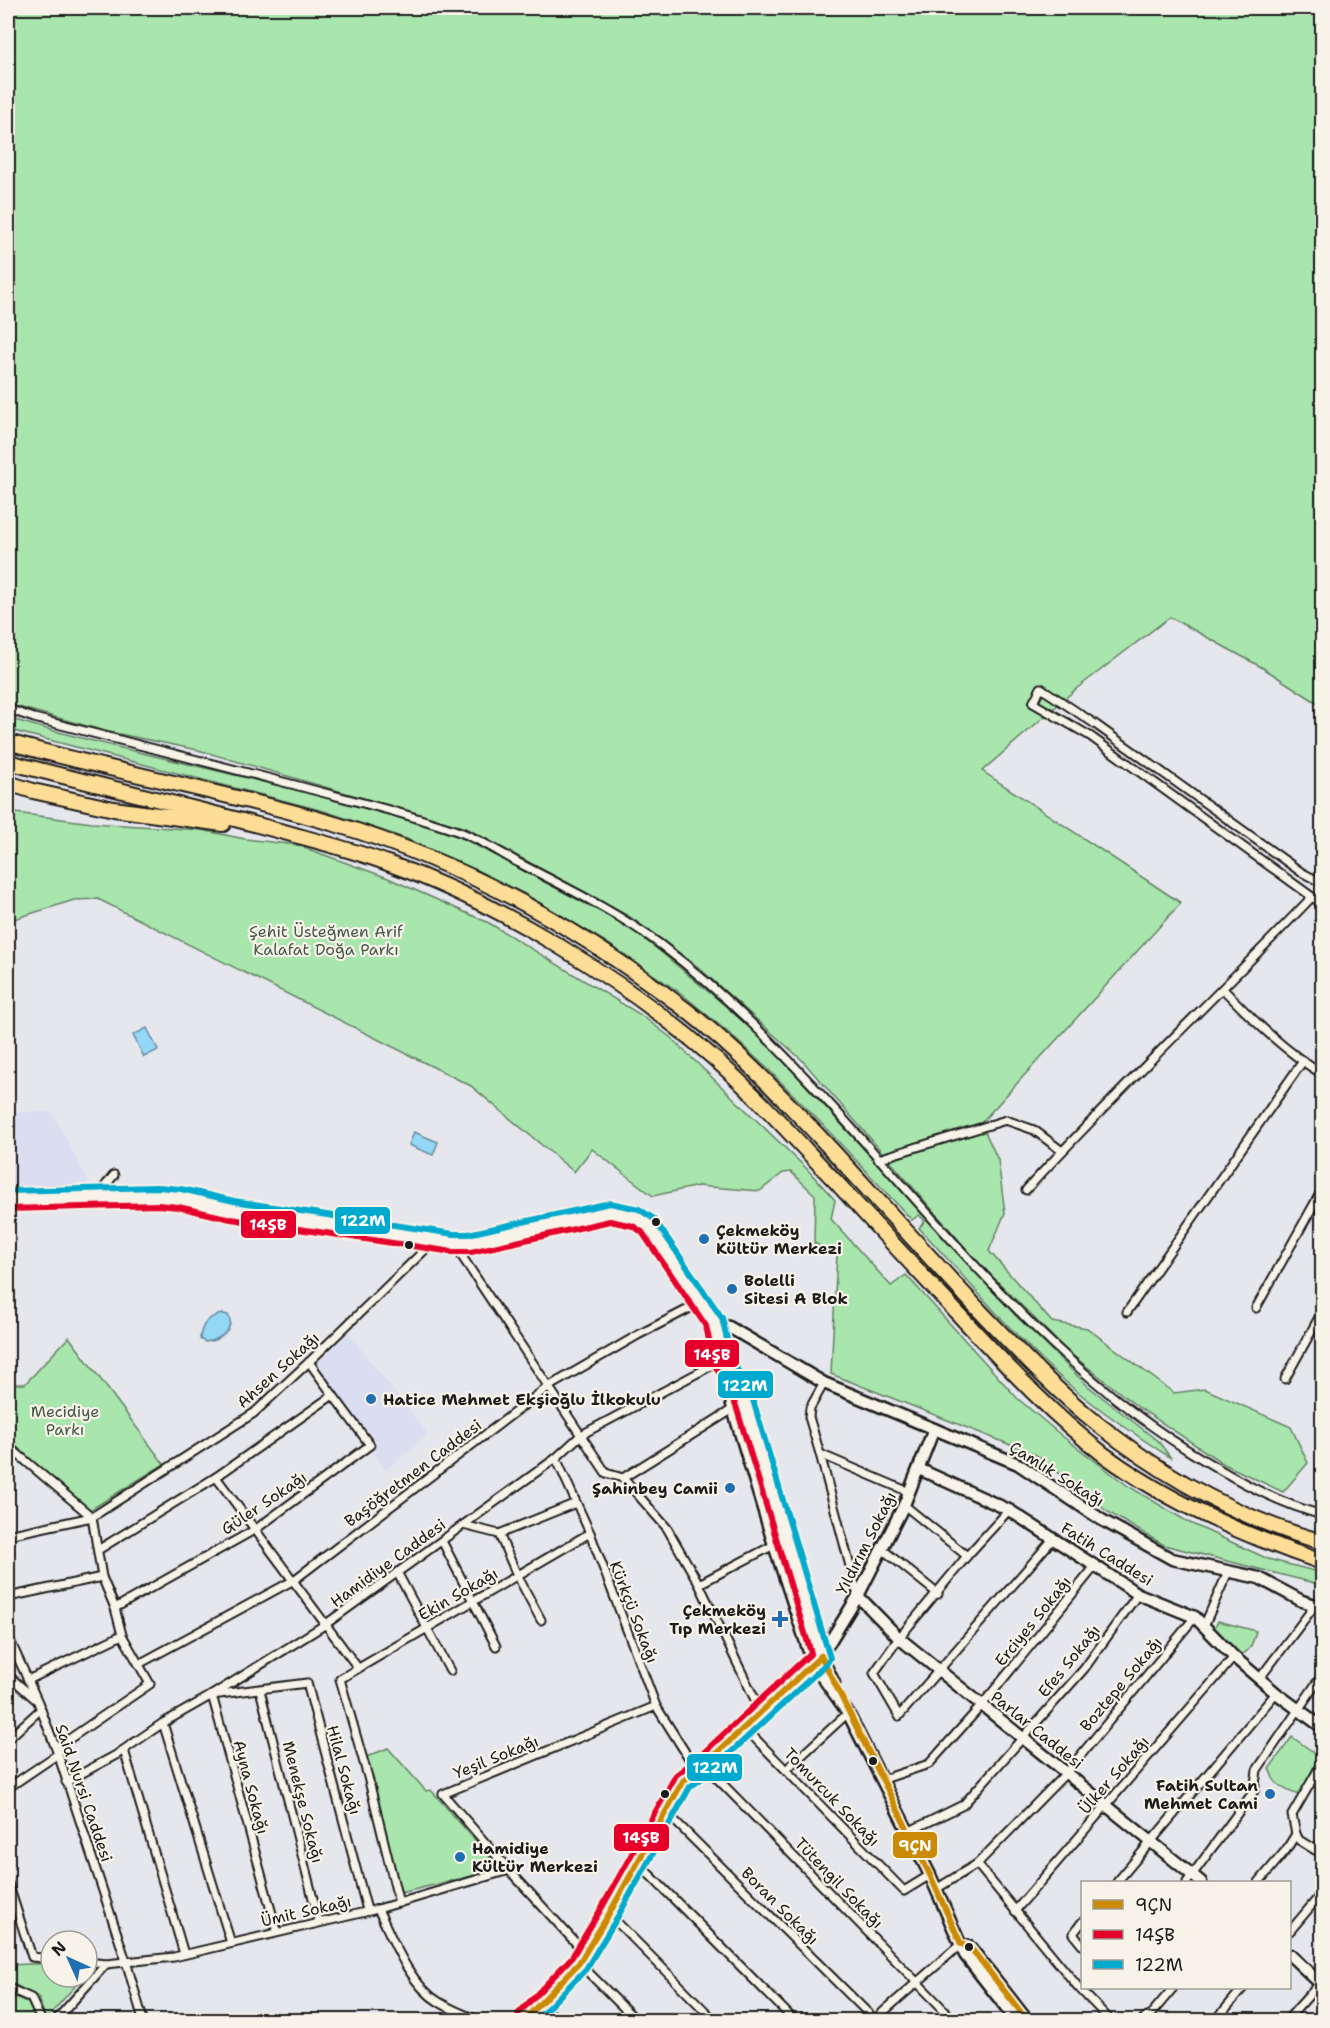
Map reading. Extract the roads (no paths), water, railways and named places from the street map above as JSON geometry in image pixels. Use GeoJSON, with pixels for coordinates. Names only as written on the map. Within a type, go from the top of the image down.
{"type":"FeatureCollection","features":[{"type":"Feature","properties":{"kind":"highway"},"geometry":{"type":"LineString","coordinates":[[8,742],[339,825],[442,864],[503,892],[554,921],[659,990],[718,1037],[807,1124],[1005,1337],[1048,1380],[1098,1424],[1138,1454],[1193,1488],[1240,1512],[1295,1534],[1323,1542]]}},
{"type":"Feature","properties":{"kind":"highway"},"geometry":{"type":"LineString","coordinates":[[8,762],[198,808],[392,864],[481,903],[576,957],[658,1014],[744,1086],[1003,1362],[1046,1404],[1104,1454],[1182,1505],[1251,1536],[1323,1562]]}},
{"type":"Feature","properties":{"kind":"highway"},"geometry":{"type":"LineString","coordinates":[[8,783],[33,791],[114,809],[285,833]]}},
{"type":"Feature","properties":{"kind":"street"},"geometry":{"type":"LineString","coordinates":[[1322,883],[1301,872],[1095,724],[1041,688],[1033,703],[1090,736],[1323,904]]}},
{"type":"Feature","properties":{"kind":"street"},"geometry":{"type":"LineString","coordinates":[[8,709],[34,718],[373,806],[461,832],[634,926],[662,946],[762,1032],[976,1268],[1038,1332],[1121,1403],[1211,1465],[1267,1496],[1323,1515]]}},
{"type":"Feature","properties":{"kind":"street"},"geometry":{"type":"LineString","coordinates":[[1322,883],[1316,881],[1308,889],[1312,897],[1317,899],[1323,897]]}},
{"type":"Feature","properties":{"kind":"street"},"geometry":{"type":"LineString","coordinates":[[1026,1190],[1093,1118],[1312,897]]}},
{"type":"Feature","properties":{"kind":"street"},"geometry":{"type":"LineString","coordinates":[[1223,989],[1261,1028],[1323,1074]]}},
{"type":"Feature","properties":{"kind":"street"},"geometry":{"type":"LineString","coordinates":[[1127,1312],[1303,1061]]}},
{"type":"Feature","properties":{"kind":"street"},"geometry":{"type":"LineString","coordinates":[[878,1159],[1006,1120],[1034,1130],[1062,1151]]}},
{"type":"Feature","properties":{"kind":"street"},"geometry":{"type":"LineString","coordinates":[[97,1196],[114,1175]]}},
{"type":"Feature","properties":{"kind":"street"},"geometry":{"type":"LineString","coordinates":[[1256,1308],[1323,1190]]}},
{"type":"Feature","properties":{"kind":"street"},"geometry":{"type":"LineString","coordinates":[[8,1200],[97,1196],[179,1198],[232,1210],[453,1243],[469,1243],[610,1212],[636,1218],[648,1225],[714,1322],[733,1409],[774,1545],[817,1660],[848,1713],[930,1875],[964,1955],[1016,2020]]}},
{"type":"Feature","properties":{"kind":"street","name":"Ahsen Sokağı"},"geometry":{"type":"LineString","coordinates":[[92,1516],[254,1413],[434,1241]]}},
{"type":"Feature","properties":{"kind":"street"},"geometry":{"type":"LineString","coordinates":[[453,1243],[606,1473],[623,1478],[667,1528],[699,1584],[760,1710]]}},
{"type":"Feature","properties":{"kind":"street","name":"Başöğretmen Caddesi"},"geometry":{"type":"LineString","coordinates":[[139,1664],[294,1580],[548,1387],[638,1335],[702,1302]]}},
{"type":"Feature","properties":{"kind":"street"},"geometry":{"type":"LineString","coordinates":[[1285,1379],[1323,1312]]}},
{"type":"Feature","properties":{"kind":"street","name":"Çamlık Sokağı"},"geometry":{"type":"LineString","coordinates":[[714,1322],[729,1327],[824,1383],[1018,1464],[1102,1520],[1172,1559],[1259,1578],[1302,1601],[1319,1605]]}},
{"type":"Feature","properties":{"kind":"street"},"geometry":{"type":"LineString","coordinates":[[722,1360],[744,1403],[817,1660]]}},
{"type":"Feature","properties":{"kind":"street","name":"Hamidiye Caddesi"},"geometry":{"type":"LineString","coordinates":[[66,1782],[124,1750],[163,1723],[326,1624],[556,1458],[581,1435],[722,1360]]}},
{"type":"Feature","properties":{"kind":"street"},"geometry":{"type":"LineString","coordinates":[[98,1550],[216,1477],[333,1395],[309,1362]]}},
{"type":"Feature","properties":{"kind":"street"},"geometry":{"type":"LineString","coordinates":[[824,1383],[810,1408],[809,1417],[858,1596]]}},
{"type":"Feature","properties":{"kind":"street","name":"Güler Sokağı"},"geometry":{"type":"LineString","coordinates":[[116,1608],[256,1529],[369,1445],[333,1395]]}},
{"type":"Feature","properties":{"kind":"street"},"geometry":{"type":"LineString","coordinates":[[623,1478],[733,1409]]}},
{"type":"Feature","properties":{"kind":"street","name":"Yıldırım Sokağı"},"geometry":{"type":"LineString","coordinates":[[524,2020],[579,1963],[683,1781],[817,1660],[858,1596],[882,1549],[904,1505],[934,1430]]}},
{"type":"Feature","properties":{"kind":"street"},"geometry":{"type":"LineString","coordinates":[[8,1446],[92,1516],[102,1577],[116,1608],[122,1635],[150,1684],[8,1788]]}},
{"type":"Feature","properties":{"kind":"street"},"geometry":{"type":"LineString","coordinates":[[820,1454],[909,1492]]}},
{"type":"Feature","properties":{"kind":"street","name":"Kürkçü Sokağı"},"geometry":{"type":"LineString","coordinates":[[556,1458],[590,1533],[656,1706],[700,1768]]}},
{"type":"Feature","properties":{"kind":"street","name":"Fatih Caddesi"},"geometry":{"type":"LineString","coordinates":[[919,1469],[1009,1510],[1138,1594],[1195,1617],[1234,1658],[1276,1693],[1323,1727]]}},
{"type":"Feature","properties":{"kind":"street"},"geometry":{"type":"LineString","coordinates":[[216,1477],[358,1668]]}},
{"type":"Feature","properties":{"kind":"street"},"geometry":{"type":"LineString","coordinates":[[463,1525],[499,1534],[576,1503]]}},
{"type":"Feature","properties":{"kind":"street"},"geometry":{"type":"LineString","coordinates":[[904,1505],[967,1556]]}},
{"type":"Feature","properties":{"kind":"street"},"geometry":{"type":"LineString","coordinates":[[1009,1510],[967,1556],[938,1594],[899,1638],[874,1673],[899,1716],[1053,1539]]}},
{"type":"Feature","properties":{"kind":"street"},"geometry":{"type":"LineString","coordinates":[[8,1533],[92,1516]]}},
{"type":"Feature","properties":{"kind":"street","name":"Ekin Sokağı"},"geometry":{"type":"LineString","coordinates":[[399,1903],[368,1777],[340,1679],[590,1533]]}},
{"type":"Feature","properties":{"kind":"street"},"geometry":{"type":"LineString","coordinates":[[499,1534],[517,1575],[541,1620]]}},
{"type":"Feature","properties":{"kind":"street"},"geometry":{"type":"LineString","coordinates":[[442,1541],[496,1646]]}},
{"type":"Feature","properties":{"kind":"street"},"geometry":{"type":"LineString","coordinates":[[699,1584],[774,1545]]}},
{"type":"Feature","properties":{"kind":"street"},"geometry":{"type":"LineString","coordinates":[[882,1549],[938,1594]]}},
{"type":"Feature","properties":{"kind":"street","name":"Erciyes Sokağı"},"geometry":{"type":"LineString","coordinates":[[881,1780],[929,1764],[982,1705],[1096,1565]]}},
{"type":"Feature","properties":{"kind":"street"},"geometry":{"type":"LineString","coordinates":[[397,1572],[450,1671]]}},
{"type":"Feature","properties":{"kind":"street"},"geometry":{"type":"LineString","coordinates":[[1204,1626],[1228,1572]]}},
{"type":"Feature","properties":{"kind":"street"},"geometry":{"type":"LineString","coordinates":[[8,1597],[102,1577]]}},
{"type":"Feature","properties":{"kind":"street","name":"Efes Sokağı"},"geometry":{"type":"LineString","coordinates":[[908,1832],[963,1805],[1084,1669],[1138,1594]]}},
{"type":"Feature","properties":{"kind":"street","name":"Parlar Caddesi"},"geometry":{"type":"LineString","coordinates":[[858,1596],[899,1638],[1152,1842],[1193,1880]]}},
{"type":"Feature","properties":{"kind":"street"},"geometry":{"type":"LineString","coordinates":[[1260,1678],[1319,1605]]}},
{"type":"Feature","properties":{"kind":"street","name":"Boztepe Sokağı"},"geometry":{"type":"LineString","coordinates":[[936,1889],[977,1864],[1066,1773],[1195,1617]]}},
{"type":"Feature","properties":{"kind":"street"},"geometry":{"type":"LineString","coordinates":[[28,1680],[122,1635]]}},
{"type":"Feature","properties":{"kind":"street","name":"Said Nursi Caddesi"},"geometry":{"type":"LineString","coordinates":[[8,1636],[57,1751],[143,2020]]}},
{"type":"Feature","properties":{"kind":"street","name":"Ülker Sokağı"},"geometry":{"type":"LineString","coordinates":[[1015,1911],[1234,1658]]}},
{"type":"Feature","properties":{"kind":"street"},"geometry":{"type":"LineString","coordinates":[[8,1675],[39,1706],[8,1739]]}},
{"type":"Feature","properties":{"kind":"street"},"geometry":{"type":"LineString","coordinates":[[1193,1880],[1254,1791],[1257,1770],[1323,1675]]}},
{"type":"Feature","properties":{"kind":"street","name":"Hilal Sokağı"},"geometry":{"type":"LineString","coordinates":[[260,1690],[307,1683],[367,1910]]}},
{"type":"Feature","properties":{"kind":"street"},"geometry":{"type":"LineString","coordinates":[[212,1695],[260,1690]]}},
{"type":"Feature","properties":{"kind":"street","name":"Menekşe Sokağı"},"geometry":{"type":"LineString","coordinates":[[260,1690],[319,1922]]}},
{"type":"Feature","properties":{"kind":"street"},"geometry":{"type":"LineString","coordinates":[[1118,1881],[1276,1693]]}},
{"type":"Feature","properties":{"kind":"street","name":"Ayna Sokağı"},"geometry":{"type":"LineString","coordinates":[[212,1695],[277,1932]]}},
{"type":"Feature","properties":{"kind":"street","name":"Yeşil Sokağı"},"geometry":{"type":"LineString","coordinates":[[585,1953],[508,1870],[443,1794],[656,1706]]}},
{"type":"Feature","properties":{"kind":"street"},"geometry":{"type":"LineString","coordinates":[[787,1769],[848,1713]]}},
{"type":"Feature","properties":{"kind":"street"},"geometry":{"type":"LineString","coordinates":[[163,1723],[231,1943]]}},
{"type":"Feature","properties":{"kind":"street","name":"Tomurcuk Sokağı"},"geometry":{"type":"LineString","coordinates":[[744,1726],[904,1891],[930,1875]]}},
{"type":"Feature","properties":{"kind":"street"},"geometry":{"type":"LineString","coordinates":[[124,1750],[184,1954]]}},
{"type":"Feature","properties":{"kind":"street"},"geometry":{"type":"LineString","coordinates":[[1323,1762],[1292,1815],[1299,1840],[1315,1850],[1323,1842]]}},
{"type":"Feature","properties":{"kind":"street","name":"Tütengil Sokağı"},"geometry":{"type":"LineString","coordinates":[[700,1768],[954,2020]]}},
{"type":"Feature","properties":{"kind":"street","name":"Boran Sokağı"},"geometry":{"type":"LineString","coordinates":[[665,1811],[875,2020]]}},
{"type":"Feature","properties":{"kind":"street"},"geometry":{"type":"LineString","coordinates":[[1260,1881],[1286,1850],[1296,1834]]}},
{"type":"Feature","properties":{"kind":"street"},"geometry":{"type":"LineString","coordinates":[[637,1862],[794,2020]]}},
{"type":"Feature","properties":{"kind":"street"},"geometry":{"type":"LineString","coordinates":[[977,1864],[1081,1987]]}},
{"type":"Feature","properties":{"kind":"street","name":"Ümit Sokağı"},"geometry":{"type":"LineString","coordinates":[[99,1963],[184,1954],[378,1909],[508,1870]]}},
{"type":"Feature","properties":{"kind":"street"},"geometry":{"type":"LineString","coordinates":[[8,1883],[32,1957],[39,1958]]}},
{"type":"Feature","properties":{"kind":"street"},"geometry":{"type":"LineString","coordinates":[[1291,1930],[1323,1893]]}},
{"type":"Feature","properties":{"kind":"street"},"geometry":{"type":"LineString","coordinates":[[378,1909],[408,1970],[419,1983],[437,2001],[478,2020]]}},
{"type":"Feature","properties":{"kind":"street"},"geometry":{"type":"LineString","coordinates":[[609,1914],[714,2020]]}},
{"type":"Feature","properties":{"kind":"street"},"geometry":{"type":"LineString","coordinates":[[1081,1925],[1073,1934],[1081,1943]]}},
{"type":"Feature","properties":{"kind":"street"},"geometry":{"type":"LineString","coordinates":[[875,2020],[961,1944]]}},
{"type":"Feature","properties":{"kind":"street"},"geometry":{"type":"LineString","coordinates":[[961,1944],[970,1947],[1028,2020]]}},
{"type":"Feature","properties":{"kind":"street"},"geometry":{"type":"LineString","coordinates":[[1287,2020],[1322,1982],[1291,1956]]}},
{"type":"Feature","properties":{"kind":"street"},"geometry":{"type":"LineString","coordinates":[[579,1963],[636,2020]]}},
{"type":"Feature","properties":{"kind":"street"},"geometry":{"type":"LineString","coordinates":[[56,2020],[106,1964]]}},
{"type":"Feature","properties":{"kind":"street"},"geometry":{"type":"LineString","coordinates":[[8,1988],[31,1998],[41,2020]]}},
{"type":"Feature","properties":{"kind":"street"},"geometry":{"type":"LineString","coordinates":[[1083,1989],[1110,2020]]}},
{"type":"Feature","properties":{"kind":"street"},"geometry":{"type":"LineString","coordinates":[[1142,2020],[1152,2013],[1172,1989]]}},
{"type":"Feature","properties":{"kind":"street"},"geometry":{"type":"LineString","coordinates":[[1216,2020],[1242,1989]]}},
{"type":"Feature","properties":{"kind":"street"},"geometry":{"type":"LineString","coordinates":[[541,2004],[558,2020]]}},
{"type":"Feature","properties":{"kind":"water"},"geometry":{"type":"Polygon","coordinates":[[[147,1028],[158,1050],[144,1057],[133,1035],[147,1028]]]}},
{"type":"Feature","properties":{"kind":"water"},"geometry":{"type":"Polygon","coordinates":[[[414,1132],[438,1142],[433,1155],[409,1145],[414,1132]]]}},
{"type":"Feature","properties":{"kind":"water"},"geometry":{"type":"Polygon","coordinates":[[[223,1314],[228,1315],[230,1320],[228,1329],[220,1337],[210,1341],[205,1342],[200,1339],[206,1322],[223,1314]]]}},
{"type":"Feature","properties":{"kind":"place","name":"Çekmeköy Kültür Merkezi"},"geometry":{"type":"Point","coordinates":[704,1239]}},
{"type":"Feature","properties":{"kind":"place","name":"Bolelli Sitesi A Blok"},"geometry":{"type":"Point","coordinates":[732,1289]}},
{"type":"Feature","properties":{"kind":"place","name":"Hatice Mehmet Ekşioğlu İlkokulu"},"geometry":{"type":"Point","coordinates":[371,1399]}},
{"type":"Feature","properties":{"kind":"place","name":"Şahinbey Camii"},"geometry":{"type":"Point","coordinates":[730,1488]}},
{"type":"Feature","properties":{"kind":"place","name":"Çekmeköy Tıp Merkezi"},"geometry":{"type":"Point","coordinates":[780,1619]}},
{"type":"Feature","properties":{"kind":"place","name":"Fatih Sultan Mehmet Cami"},"geometry":{"type":"Point","coordinates":[1270,1794]}},
{"type":"Feature","properties":{"kind":"place","name":"Hamidiye Kültür Merkezi"},"geometry":{"type":"Point","coordinates":[460,1857]}},
{"type":"Feature","properties":{"kind":"park label","name":"Şehit Üsteğmen Arif Kalafat Doğa Parkı"},"geometry":{"type":"Point","coordinates":[326,940]}},
{"type":"Feature","properties":{"kind":"park label","name":"Mecidiye Parkı"},"geometry":{"type":"Point","coordinates":[65,1420]}}]}
